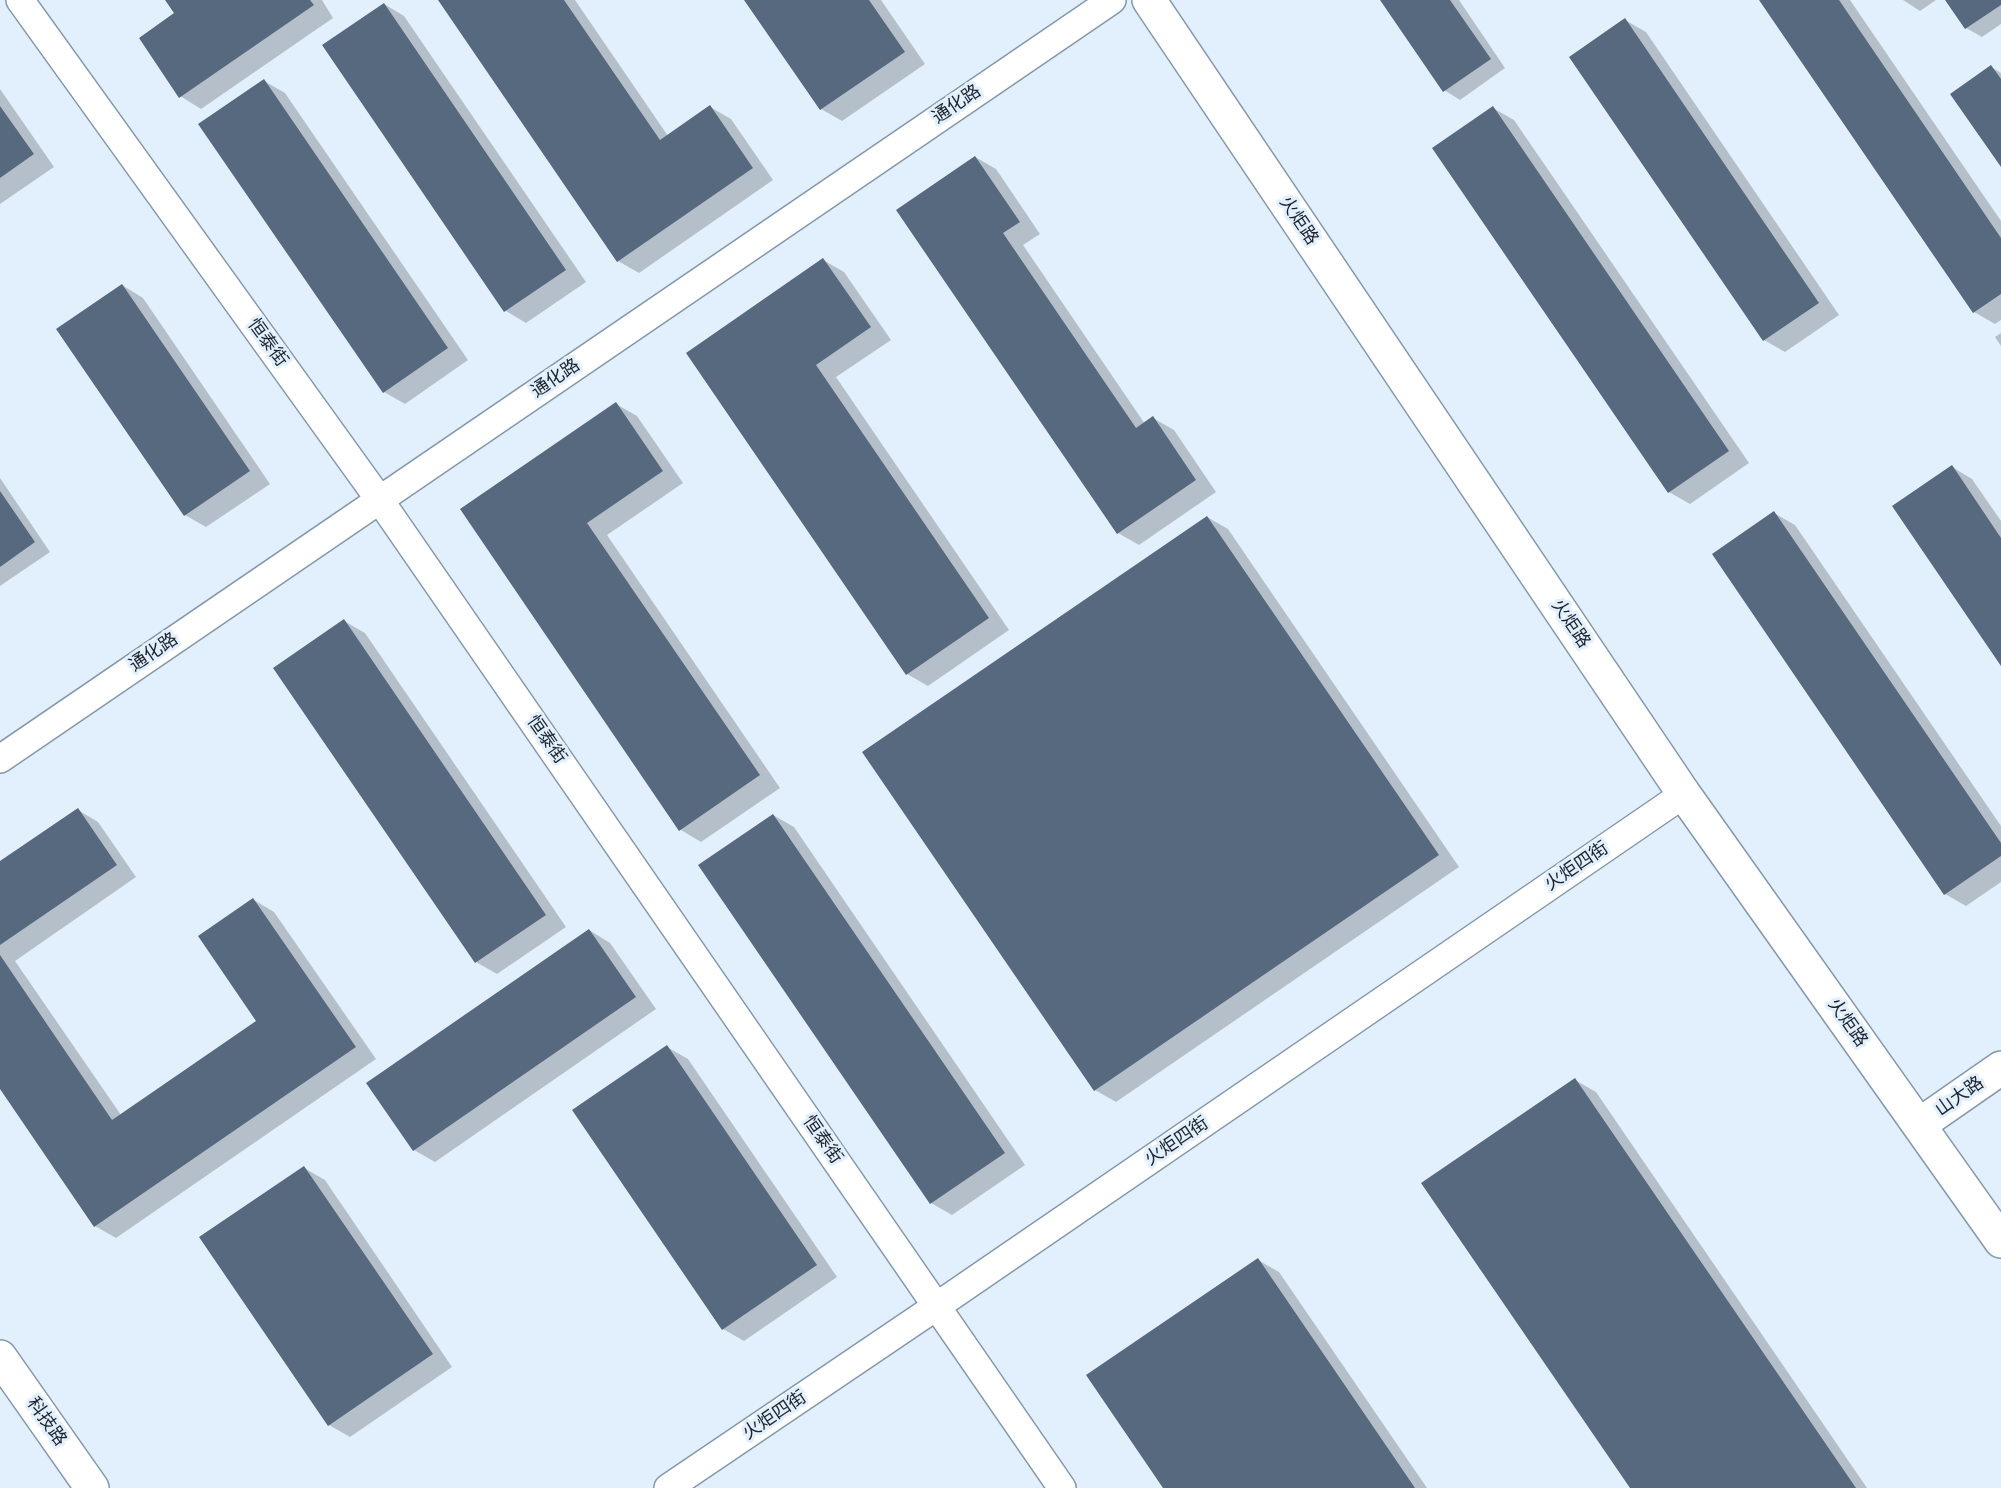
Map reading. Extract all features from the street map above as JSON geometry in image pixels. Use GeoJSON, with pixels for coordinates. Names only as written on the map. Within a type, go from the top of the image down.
{"type":"FeatureCollection","features":[{"type":"Feature","properties":{"kind":"main road","name":"火炬路"},"geometry":{"type":"LineString","coordinates":[[1149,0],[1684,794],[2001,1241]]}},
{"type":"Feature","properties":{"kind":"main road","name":"山大路"},"geometry":{"type":"LineString","coordinates":[[1919,1125],[2001,1068]]}},
{"type":"Feature","properties":{"kind":"main road","name":"科技路"},"geometry":{"type":"LineString","coordinates":[[0,1357],[92,1488]]}},
{"type":"Feature","properties":{"kind":"street","name":"恒泰街"},"geometry":{"type":"LineString","coordinates":[[20,0],[379,499],[1062,1488]]}},
{"type":"Feature","properties":{"kind":"street","name":"通化路"},"geometry":{"type":"LineString","coordinates":[[0,759],[1112,0]]}},
{"type":"Feature","properties":{"kind":"street","name":"火炬四街"},"geometry":{"type":"LineString","coordinates":[[668,1488],[1684,794]]}},
{"type":"Feature","properties":{"kind":"building"},"geometry":{"type":"Polygon","coordinates":[[[165,0],[310,0],[314,5],[179,98],[139,38],[174,13],[165,0]]]}},
{"type":"Feature","properties":{"kind":"building"},"geometry":{"type":"Polygon","coordinates":[[[438,0],[564,0],[660,140],[710,105],[753,168],[617,262],[438,0]]]}},
{"type":"Feature","properties":{"kind":"building"},"geometry":{"type":"Polygon","coordinates":[[[744,0],[869,0],[905,52],[820,110],[744,0]]]}},
{"type":"Feature","properties":{"kind":"building"},"geometry":{"type":"Polygon","coordinates":[[[1380,0],[1450,0],[1491,59],[1443,92],[1380,0]]]}},
{"type":"Feature","properties":{"kind":"building"},"geometry":{"type":"Polygon","coordinates":[[[1759,0],[1839,0],[2001,238],[2001,294],[1973,313],[1759,0]]]}},
{"type":"Feature","properties":{"kind":"building"},"geometry":{"type":"Polygon","coordinates":[[[1945,0],[2001,0],[2001,5],[1965,29],[1945,0]]]}},
{"type":"Feature","properties":{"kind":"building"},"geometry":{"type":"Polygon","coordinates":[[[384,3],[566,270],[504,312],[322,45],[384,3]]]}},
{"type":"Feature","properties":{"kind":"building"},"geometry":{"type":"Polygon","coordinates":[[[1625,18],[1819,303],[1763,341],[1569,57],[1625,18]]]}},
{"type":"Feature","properties":{"kind":"building"},"geometry":{"type":"Polygon","coordinates":[[[1991,65],[2001,79],[2001,167],[1950,94],[1991,65]]]}},
{"type":"Feature","properties":{"kind":"building"},"geometry":{"type":"Polygon","coordinates":[[[264,79],[448,348],[383,393],[198,124],[264,79]]]}},
{"type":"Feature","properties":{"kind":"building"},"geometry":{"type":"Polygon","coordinates":[[[0,106],[34,154],[0,178],[0,106]]]}},
{"type":"Feature","properties":{"kind":"building"},"geometry":{"type":"Polygon","coordinates":[[[1493,106],[1729,451],[1668,493],[1432,148],[1493,106]]]}},
{"type":"Feature","properties":{"kind":"building"},"geometry":{"type":"Polygon","coordinates":[[[975,156],[1020,222],[1003,233],[1136,428],[1153,416],[1196,480],[1117,534],[896,210],[975,156]]]}},
{"type":"Feature","properties":{"kind":"building"},"geometry":{"type":"Polygon","coordinates":[[[823,258],[871,327],[816,365],[989,618],[906,675],[686,353],[823,258]]]}},
{"type":"Feature","properties":{"kind":"building"},"geometry":{"type":"Polygon","coordinates":[[[122,284],[250,471],[184,516],[56,329],[122,284]]]}},
{"type":"Feature","properties":{"kind":"building"},"geometry":{"type":"Polygon","coordinates":[[[616,402],[663,471],[587,523],[760,775],[679,831],[460,509],[616,402]]]}},
{"type":"Feature","properties":{"kind":"building"},"geometry":{"type":"Polygon","coordinates":[[[1952,465],[2001,538],[2001,666],[1892,506],[1952,465]]]}},
{"type":"Feature","properties":{"kind":"building"},"geometry":{"type":"Polygon","coordinates":[[[0,491],[35,542],[0,567],[0,491]]]}},
{"type":"Feature","properties":{"kind":"building"},"geometry":{"type":"Polygon","coordinates":[[[1774,511],[2001,843],[2001,856],[1944,895],[1712,554],[1774,511]]]}},
{"type":"Feature","properties":{"kind":"building"},"geometry":{"type":"Polygon","coordinates":[[[1207,516],[1439,855],[1094,1091],[862,752],[1207,516]]]}},
{"type":"Feature","properties":{"kind":"building"},"geometry":{"type":"Polygon","coordinates":[[[344,619],[546,915],[475,963],[273,668],[344,619]]]}},
{"type":"Feature","properties":{"kind":"building"},"geometry":{"type":"Polygon","coordinates":[[[78,808],[117,865],[0,945],[0,861],[78,808]]]}},
{"type":"Feature","properties":{"kind":"building"},"geometry":{"type":"Polygon","coordinates":[[[773,814],[1005,1153],[930,1204],[698,865],[773,814]]]}},
{"type":"Feature","properties":{"kind":"building"},"geometry":{"type":"Polygon","coordinates":[[[253,898],[356,1047],[94,1227],[0,1089],[0,955],[112,1120],[256,1021],[198,936],[253,898]]]}},
{"type":"Feature","properties":{"kind":"building"},"geometry":{"type":"Polygon","coordinates":[[[589,929],[636,997],[413,1151],[366,1083],[589,929]]]}},
{"type":"Feature","properties":{"kind":"building"},"geometry":{"type":"Polygon","coordinates":[[[667,1045],[817,1265],[722,1330],[572,1110],[667,1045]]]}},
{"type":"Feature","properties":{"kind":"building"},"geometry":{"type":"Polygon","coordinates":[[[1575,1078],[1856,1488],[1630,1488],[1421,1183],[1575,1078]]]}},
{"type":"Feature","properties":{"kind":"building"},"geometry":{"type":"Polygon","coordinates":[[[304,1166],[433,1354],[328,1426],[199,1237],[304,1166]]]}},
{"type":"Feature","properties":{"kind":"building"},"geometry":{"type":"Polygon","coordinates":[[[1258,1258],[1415,1488],[1163,1488],[1086,1375],[1258,1258]]]}}]}
